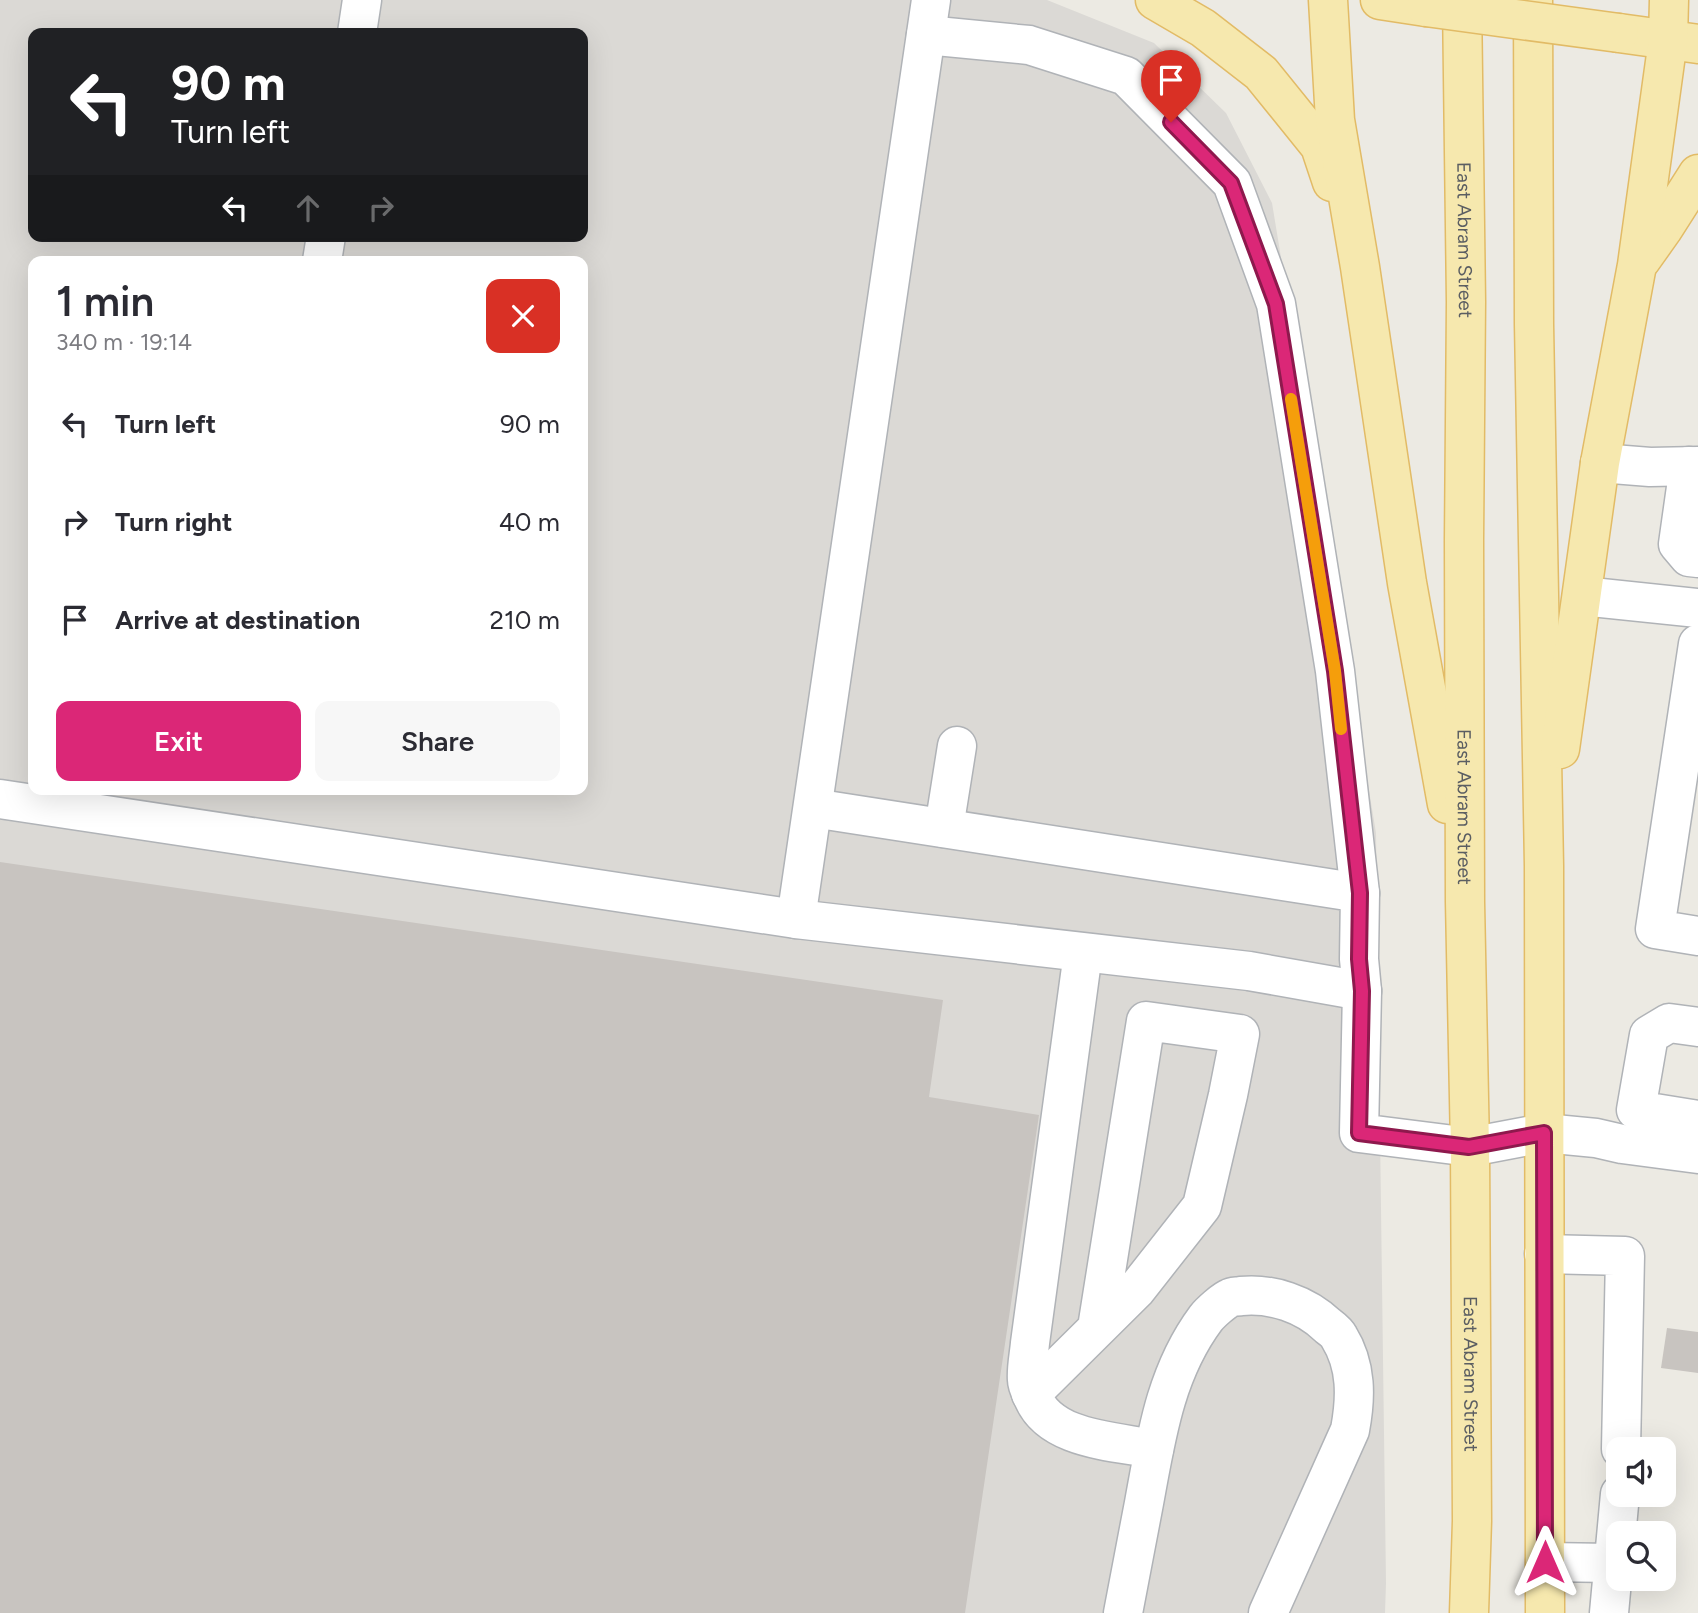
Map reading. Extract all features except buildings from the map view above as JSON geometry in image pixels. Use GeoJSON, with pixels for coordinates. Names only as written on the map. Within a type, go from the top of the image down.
{"type":"FeatureCollection","features":[{"type":"Feature","properties":{"kind":"main road"},"geometry":{"type":"LineString","coordinates":[[1155,0],[1203,28],[1261,74],[1320,146],[1360,267]]}},
{"type":"Feature","properties":{"kind":"main road"},"geometry":{"type":"LineString","coordinates":[[1328,0],[1335,120],[1360,267],[1407,583],[1465,902]]}},
{"type":"Feature","properties":{"kind":"main road"},"geometry":{"type":"LineString","coordinates":[[1380,0],[1444,3],[1683,42]]}},
{"type":"Feature","properties":{"kind":"main road"},"geometry":{"type":"LineString","coordinates":[[1533,0],[1534,324],[1544,866],[1545,1613]]}},
{"type":"Feature","properties":{"kind":"main road"},"geometry":{"type":"LineString","coordinates":[[1544,866],[1600,463],[1683,42],[1669,0]]}},
{"type":"Feature","properties":{"kind":"main road","name":"East Abram Street"},"geometry":{"type":"LineString","coordinates":[[1444,3],[1466,302],[1465,902],[1472,1521],[1469,1613]]}},
{"type":"Feature","properties":{"kind":"main road"},"geometry":{"type":"LineString","coordinates":[[1637,265],[1698,174]]}},
{"type":"Feature","properties":{"kind":"lane"},"geometry":{"type":"LineString","coordinates":[[358,28],[362,0]]}},
{"type":"Feature","properties":{"kind":"lane"},"geometry":{"type":"LineString","coordinates":[[796,919],[928,17],[1126,76],[1231,183],[1276,304],[1335,671],[1360,893],[1359,959],[1362,991],[1359,1133],[1469,1147],[1544,1133],[1698,1154]]}},
{"type":"Feature","properties":{"kind":"lane"},"geometry":{"type":"LineString","coordinates":[[1600,463],[1650,467],[1693,466],[1678,544],[1689,557],[1698,558]]}},
{"type":"Feature","properties":{"kind":"lane"},"geometry":{"type":"LineString","coordinates":[[1582,596],[1698,608]]}},
{"type":"Feature","properties":{"kind":"lane"},"geometry":{"type":"LineString","coordinates":[[1696,665],[1683,848],[1656,929],[1698,936]]}},
{"type":"Feature","properties":{"kind":"lane"},"geometry":{"type":"LineString","coordinates":[[944,828],[957,746]]}},
{"type":"Feature","properties":{"kind":"lane"},"geometry":{"type":"LineString","coordinates":[[0,799],[796,919],[1249,971],[1362,991]]}},
{"type":"Feature","properties":{"kind":"lane"},"geometry":{"type":"LineString","coordinates":[[813,808],[1360,893]]}},
{"type":"Feature","properties":{"kind":"lane"},"geometry":{"type":"LineString","coordinates":[[1083,953],[1026,1382],[1034,1403],[1045,1417],[1063,1430],[1154,1449]]}},
{"type":"Feature","properties":{"kind":"lane"},"geometry":{"type":"LineString","coordinates":[[1031,1394],[1136,1290],[1202,1206],[1240,1034],[1146,1021],[1097,1328]]}},
{"type":"Feature","properties":{"kind":"lane"},"geometry":{"type":"LineString","coordinates":[[1698,1027],[1669,1023],[1649,1035],[1636,1110],[1698,1120]]}},
{"type":"Feature","properties":{"kind":"lane"},"geometry":{"type":"LineString","coordinates":[[1544,1254],[1625,1256],[1621,1437]]}},
{"type":"Feature","properties":{"kind":"lane"},"geometry":{"type":"LineString","coordinates":[[1123,1613],[1157,1428],[1170,1386],[1187,1347],[1208,1316],[1230,1298],[1251,1295],[1277,1298],[1318,1317],[1339,1336],[1349,1358],[1354,1382],[1355,1406],[1350,1430],[1268,1613]]}},
{"type":"Feature","properties":{"kind":"lane"},"geometry":{"type":"LineString","coordinates":[[1545,1562],[1606,1563]]}},
{"type":"Feature","properties":{"kind":"lane"},"geometry":{"type":"LineString","coordinates":[[1609,1613],[1611,1591]]}},
{"type":"Feature","properties":{"kind":"shaded area"},"geometry":{"type":"Polygon","coordinates":[[[0,0],[1047,0],[1154,43],[1226,113],[1272,203],[1376,833],[1385,1613],[0,1613],[0,0]]]}},
{"type":"Feature","properties":{"kind":"slow traffic"},"geometry":{"type":"LineString","coordinates":[[1291,399],[1335,671],[1341,729]]}},
{"type":"Feature","properties":{"kind":"route"},"geometry":{"type":"LineString","coordinates":[[1171,122],[1231,183],[1276,304],[1335,671],[1360,893],[1359,959],[1362,991],[1359,1133],[1469,1147],[1544,1133],[1545,1562]]}}]}
